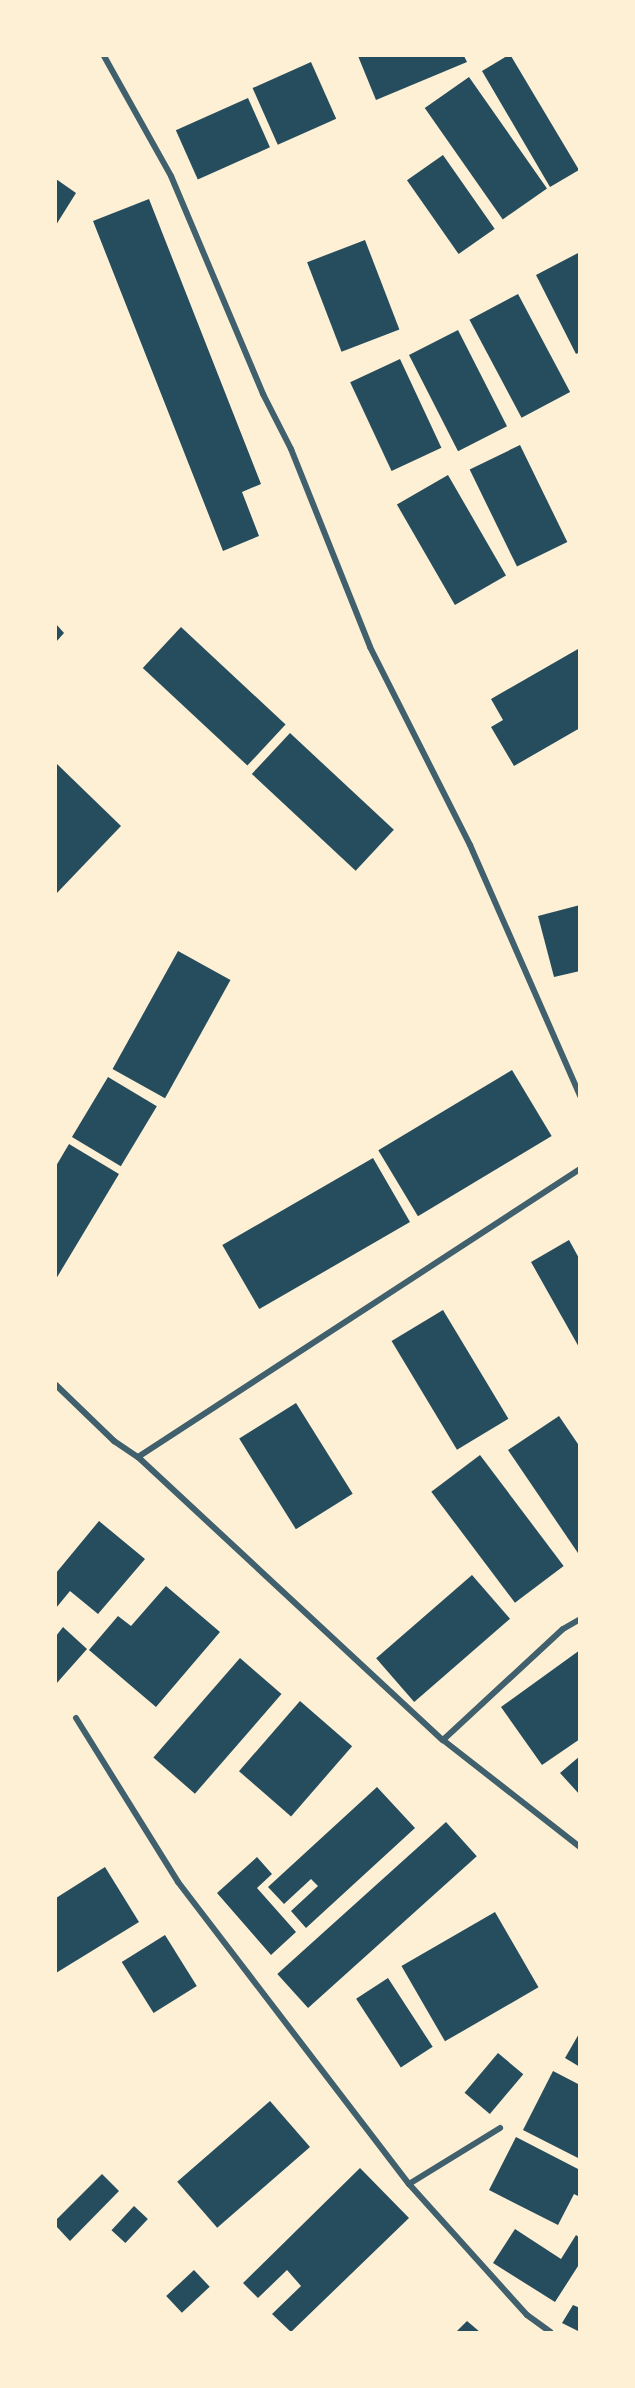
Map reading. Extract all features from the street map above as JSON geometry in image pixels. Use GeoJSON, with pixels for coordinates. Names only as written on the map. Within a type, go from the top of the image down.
{"type":"FeatureCollection","features":[{"type":"Feature","properties":{"kind":"street"},"geometry":{"type":"LineString","coordinates":[[104,56],[171,176],[263,394],[291,449],[370,647],[470,845],[579,1096]]}},
{"type":"Feature","properties":{"kind":"street"},"geometry":{"type":"LineString","coordinates":[[138,1457],[579,1169]]}},
{"type":"Feature","properties":{"kind":"street"},"geometry":{"type":"LineString","coordinates":[[56,1385],[114,1441],[138,1457],[443,1740],[579,1847]]}},
{"type":"Feature","properties":{"kind":"street"},"geometry":{"type":"LineString","coordinates":[[443,1740],[563,1629],[579,1619]]}},
{"type":"Feature","properties":{"kind":"street"},"geometry":{"type":"LineString","coordinates":[[76,1718],[178,1882],[409,2184],[527,2315],[550,2332]]}},
{"type":"Feature","properties":{"kind":"street"},"geometry":{"type":"LineString","coordinates":[[409,2184],[500,2128]]}},
{"type":"Feature","properties":{"kind":"building"},"geometry":{"type":"Polygon","coordinates":[[[358,56],[464,56],[467,62],[376,100],[358,56]]]}},
{"type":"Feature","properties":{"kind":"building"},"geometry":{"type":"Polygon","coordinates":[[[507,56],[511,56],[579,170],[550,187],[482,71],[507,56]]]}},
{"type":"Feature","properties":{"kind":"building"},"geometry":{"type":"Polygon","coordinates":[[[311,62],[336,119],[278,145],[253,88],[311,62]]]}},
{"type":"Feature","properties":{"kind":"building"},"geometry":{"type":"Polygon","coordinates":[[[469,77],[547,188],[503,219],[425,108],[469,77]]]}},
{"type":"Feature","properties":{"kind":"building"},"geometry":{"type":"Polygon","coordinates":[[[248,98],[270,147],[198,179],[176,130],[248,98]]]}},
{"type":"Feature","properties":{"kind":"building"},"geometry":{"type":"Polygon","coordinates":[[[443,155],[495,229],[459,254],[407,180],[443,155]]]}},
{"type":"Feature","properties":{"kind":"building"},"geometry":{"type":"Polygon","coordinates":[[[56,179],[76,193],[56,225],[56,179]]]}},
{"type":"Feature","properties":{"kind":"building"},"geometry":{"type":"Polygon","coordinates":[[[149,199],[261,484],[242,492],[259,536],[223,551],[93,221],[149,199]]]}},
{"type":"Feature","properties":{"kind":"building"},"geometry":{"type":"Polygon","coordinates":[[[365,240],[399,330],[342,352],[307,262],[365,240]]]}},
{"type":"Feature","properties":{"kind":"building"},"geometry":{"type":"Polygon","coordinates":[[[580,252],[580,352],[576,354],[536,275],[580,252]]]}},
{"type":"Feature","properties":{"kind":"building"},"geometry":{"type":"Polygon","coordinates":[[[518,294],[570,392],[522,418],[469,320],[518,294]]]}},
{"type":"Feature","properties":{"kind":"building"},"geometry":{"type":"Polygon","coordinates":[[[458,330],[507,426],[458,451],[409,355],[458,330]]]}},
{"type":"Feature","properties":{"kind":"building"},"geometry":{"type":"Polygon","coordinates":[[[400,359],[441,448],[392,471],[350,382],[400,359]]]}},
{"type":"Feature","properties":{"kind":"building"},"geometry":{"type":"Polygon","coordinates":[[[520,445],[567,542],[517,567],[470,470],[520,445]]]}},
{"type":"Feature","properties":{"kind":"building"},"geometry":{"type":"Polygon","coordinates":[[[448,475],[506,575],[455,605],[397,504],[448,475]]]}},
{"type":"Feature","properties":{"kind":"building"},"geometry":{"type":"Polygon","coordinates":[[[56,624],[64,633],[56,642],[56,624]]]}},
{"type":"Feature","properties":{"kind":"building"},"geometry":{"type":"Polygon","coordinates":[[[181,627],[286,725],[247,765],[143,668],[181,627]]]}},
{"type":"Feature","properties":{"kind":"building"},"geometry":{"type":"Polygon","coordinates":[[[578,649],[580,728],[514,766],[491,727],[503,720],[491,699],[578,649]]]}},
{"type":"Feature","properties":{"kind":"building"},"geometry":{"type":"Polygon","coordinates":[[[290,733],[394,830],[356,871],[252,774],[290,733]]]}},
{"type":"Feature","properties":{"kind":"building"},"geometry":{"type":"Polygon","coordinates":[[[57,764],[121,826],[56,894],[56,766],[57,764]]]}},
{"type":"Feature","properties":{"kind":"building"},"geometry":{"type":"Polygon","coordinates":[[[580,905],[580,971],[554,977],[538,916],[580,905]]]}},
{"type":"Feature","properties":{"kind":"building"},"geometry":{"type":"Polygon","coordinates":[[[178,951],[230,980],[165,1098],[113,1069],[178,951]]]}},
{"type":"Feature","properties":{"kind":"building"},"geometry":{"type":"Polygon","coordinates":[[[512,1070],[552,1136],[418,1216],[378,1150],[512,1070]]]}},
{"type":"Feature","properties":{"kind":"building"},"geometry":{"type":"Polygon","coordinates":[[[108,1077],[157,1106],[121,1166],[72,1137],[108,1077]]]}},
{"type":"Feature","properties":{"kind":"building"},"geometry":{"type":"Polygon","coordinates":[[[69,1144],[119,1174],[56,1279],[56,1166],[69,1144]]]}},
{"type":"Feature","properties":{"kind":"building"},"geometry":{"type":"Polygon","coordinates":[[[373,1158],[410,1222],[259,1309],[222,1245],[373,1158]]]}},
{"type":"Feature","properties":{"kind":"building"},"geometry":{"type":"Polygon","coordinates":[[[569,1240],[580,1260],[580,1349],[531,1262],[569,1240]]]}},
{"type":"Feature","properties":{"kind":"building"},"geometry":{"type":"Polygon","coordinates":[[[443,1310],[508,1419],[457,1450],[392,1341],[443,1310]]]}},
{"type":"Feature","properties":{"kind":"building"},"geometry":{"type":"Polygon","coordinates":[[[296,1403],[353,1494],[296,1529],[239,1439],[296,1403]]]}},
{"type":"Feature","properties":{"kind":"building"},"geometry":{"type":"Polygon","coordinates":[[[559,1416],[580,1447],[580,1556],[508,1450],[559,1416]]]}},
{"type":"Feature","properties":{"kind":"building"},"geometry":{"type":"Polygon","coordinates":[[[480,1455],[564,1566],[515,1603],[431,1492],[480,1455]]]}},
{"type":"Feature","properties":{"kind":"building"},"geometry":{"type":"Polygon","coordinates":[[[99,1521],[145,1559],[98,1614],[70,1591],[56,1608],[56,1573],[99,1521]]]}},
{"type":"Feature","properties":{"kind":"building"},"geometry":{"type":"Polygon","coordinates":[[[472,1575],[510,1619],[414,1702],[376,1658],[472,1575]]]}},
{"type":"Feature","properties":{"kind":"building"},"geometry":{"type":"Polygon","coordinates":[[[166,1586],[220,1632],[156,1707],[89,1650],[118,1616],[131,1626],[166,1586]]]}},
{"type":"Feature","properties":{"kind":"building"},"geometry":{"type":"Polygon","coordinates":[[[63,1627],[87,1649],[56,1684],[56,1636],[63,1627]]]}},
{"type":"Feature","properties":{"kind":"building"},"geometry":{"type":"Polygon","coordinates":[[[580,1650],[580,1739],[542,1765],[501,1707],[580,1650]]]}},
{"type":"Feature","properties":{"kind":"building"},"geometry":{"type":"Polygon","coordinates":[[[240,1658],[282,1694],[195,1794],[153,1758],[240,1658]]]}},
{"type":"Feature","properties":{"kind":"building"},"geometry":{"type":"Polygon","coordinates":[[[300,1701],[352,1746],[291,1816],[239,1771],[300,1701]]]}},
{"type":"Feature","properties":{"kind":"building"},"geometry":{"type":"Polygon","coordinates":[[[580,1756],[580,1795],[560,1773],[580,1756]]]}},
{"type":"Feature","properties":{"kind":"building"},"geometry":{"type":"Polygon","coordinates":[[[377,1787],[415,1828],[306,1928],[291,1911],[318,1886],[311,1879],[284,1904],[268,1887],[377,1787]]]}},
{"type":"Feature","properties":{"kind":"building"},"geometry":{"type":"Polygon","coordinates":[[[446,1822],[477,1856],[308,2008],[277,1974],[446,1822]]]}},
{"type":"Feature","properties":{"kind":"building"},"geometry":{"type":"Polygon","coordinates":[[[257,1857],[272,1874],[257,1888],[296,1932],[271,1955],[217,1893],[257,1857]]]}},
{"type":"Feature","properties":{"kind":"building"},"geometry":{"type":"Polygon","coordinates":[[[105,1867],[139,1922],[56,1973],[56,1898],[105,1867]]]}},
{"type":"Feature","properties":{"kind":"building"},"geometry":{"type":"Polygon","coordinates":[[[495,1912],[538,1987],[445,2041],[401,1966],[495,1912]]]}},
{"type":"Feature","properties":{"kind":"building"},"geometry":{"type":"Polygon","coordinates":[[[165,1935],[197,1986],[154,2013],[122,1962],[165,1935]]]}},
{"type":"Feature","properties":{"kind":"building"},"geometry":{"type":"Polygon","coordinates":[[[388,1978],[433,2047],[401,2067],[356,1999],[388,1978]]]}},
{"type":"Feature","properties":{"kind":"building"},"geometry":{"type":"Polygon","coordinates":[[[580,2032],[580,2067],[565,2058],[580,2032]]]}},
{"type":"Feature","properties":{"kind":"building"},"geometry":{"type":"Polygon","coordinates":[[[498,2053],[523,2074],[490,2114],[465,2093],[498,2053]]]}},
{"type":"Feature","properties":{"kind":"building"},"geometry":{"type":"Polygon","coordinates":[[[553,2071],[580,2085],[580,2159],[523,2130],[553,2071]]]}},
{"type":"Feature","properties":{"kind":"building"},"geometry":{"type":"Polygon","coordinates":[[[270,2101],[310,2147],[217,2228],[177,2182],[270,2101]]]}},
{"type":"Feature","properties":{"kind":"building"},"geometry":{"type":"Polygon","coordinates":[[[516,2137],[580,2170],[580,2197],[574,2194],[558,2225],[489,2190],[516,2137]]]}},
{"type":"Feature","properties":{"kind":"building"},"geometry":{"type":"Polygon","coordinates":[[[360,2168],[409,2218],[291,2332],[272,2314],[301,2286],[287,2270],[258,2298],[243,2283],[360,2168]]]}},
{"type":"Feature","properties":{"kind":"building"},"geometry":{"type":"Polygon","coordinates":[[[102,2174],[119,2191],[70,2241],[56,2226],[56,2220],[102,2174]]]}},
{"type":"Feature","properties":{"kind":"building"},"geometry":{"type":"Polygon","coordinates":[[[134,2206],[148,2219],[125,2243],[111,2230],[134,2206]]]}},
{"type":"Feature","properties":{"kind":"building"},"geometry":{"type":"Polygon","coordinates":[[[515,2229],[561,2259],[576,2235],[580,2238],[580,2263],[555,2302],[493,2263],[515,2229]]]}},
{"type":"Feature","properties":{"kind":"building"},"geometry":{"type":"Polygon","coordinates":[[[194,2270],[210,2287],[182,2313],[166,2296],[194,2270]]]}},
{"type":"Feature","properties":{"kind":"building"},"geometry":{"type":"Polygon","coordinates":[[[573,2305],[580,2308],[580,2332],[562,2323],[573,2305]]]}},
{"type":"Feature","properties":{"kind":"building"},"geometry":{"type":"Polygon","coordinates":[[[467,2321],[480,2332],[456,2332],[467,2321]]]}}]}
